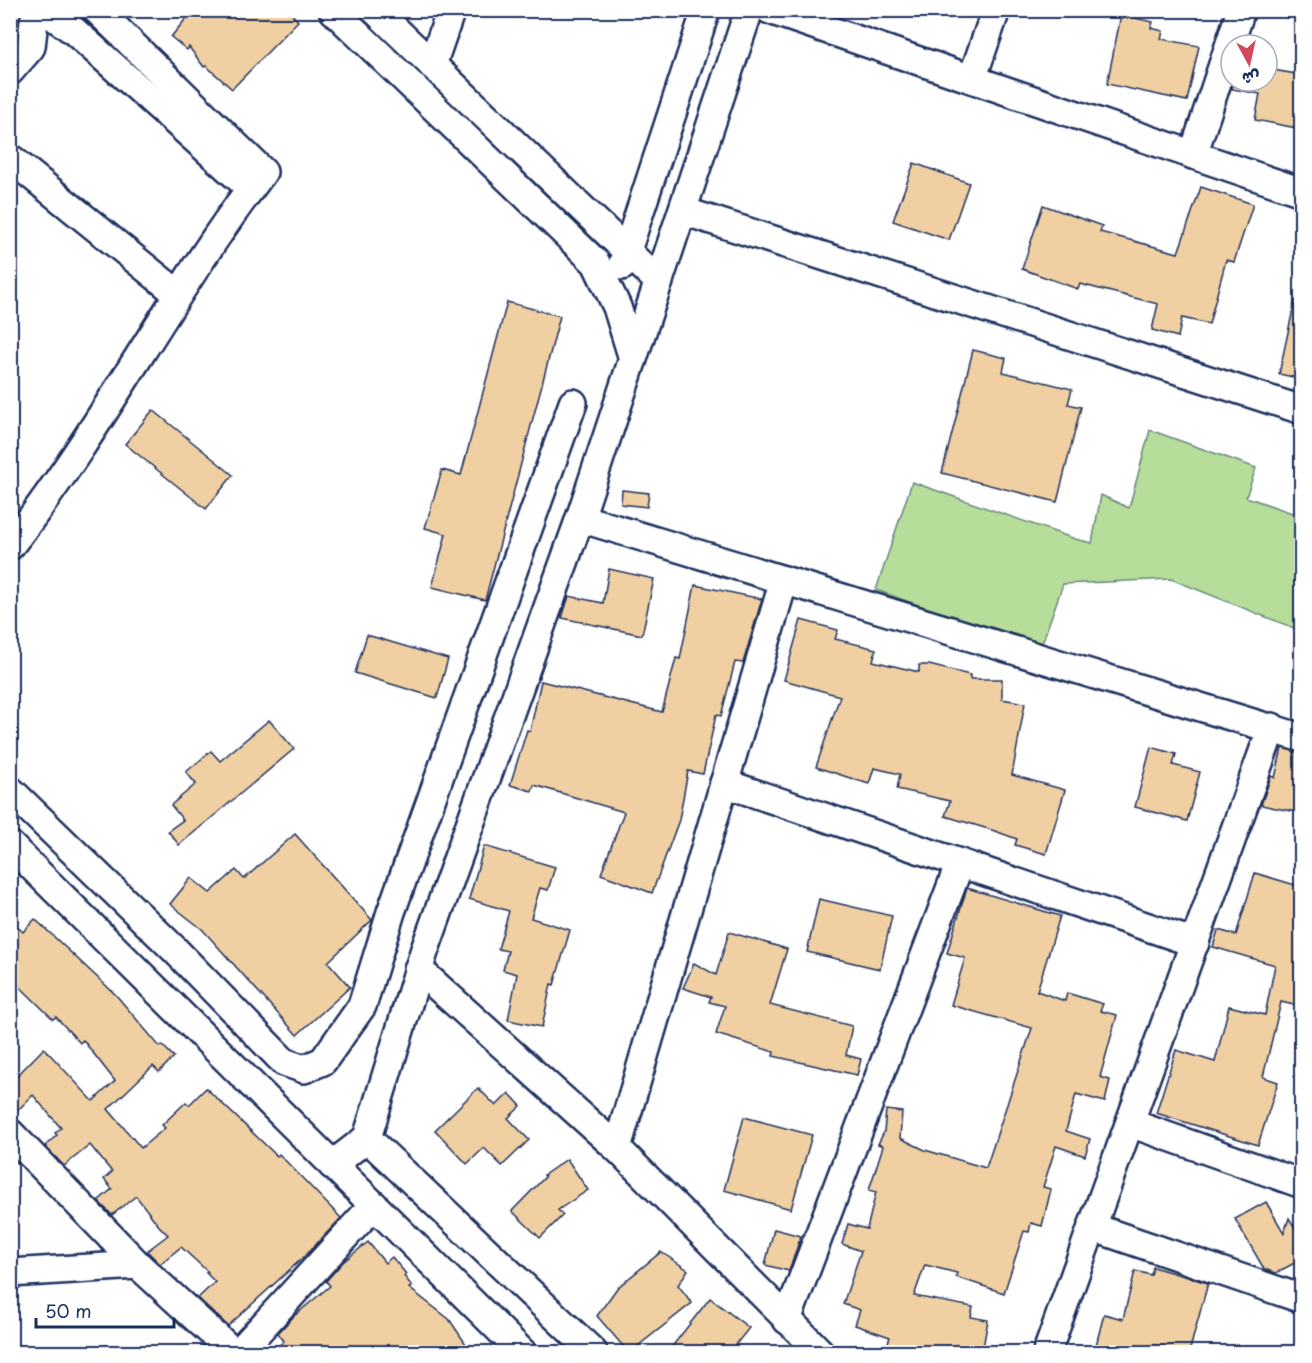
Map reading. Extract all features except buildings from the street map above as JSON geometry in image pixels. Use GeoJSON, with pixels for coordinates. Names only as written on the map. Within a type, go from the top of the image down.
{"type":"FeatureCollection","features":[{"type":"Feature","properties":{"kind":"street"},"geometry":{"type":"LineString","coordinates":[[97,10],[257,180]]}},
{"type":"Feature","properties":{"kind":"street"},"geometry":{"type":"LineString","coordinates":[[333,10],[596,263],[612,296],[633,359]]}},
{"type":"Feature","properties":{"kind":"street"},"geometry":{"type":"LineString","coordinates":[[375,10],[659,282]]}},
{"type":"Feature","properties":{"kind":"street"},"geometry":{"type":"LineString","coordinates":[[432,65],[450,10]]}},
{"type":"Feature","properties":{"kind":"street"},"geometry":{"type":"LineString","coordinates":[[612,296],[706,10]]}},
{"type":"Feature","properties":{"kind":"street"},"geometry":{"type":"LineString","coordinates":[[332,1165],[367,1138],[418,969],[580,518],[749,10]]}},
{"type":"Feature","properties":{"kind":"street"},"geometry":{"type":"LineString","coordinates":[[770,10],[1302,192]]}},
{"type":"Feature","properties":{"kind":"street"},"geometry":{"type":"LineString","coordinates":[[972,79],[996,10]]}},
{"type":"Feature","properties":{"kind":"street"},"geometry":{"type":"LineString","coordinates":[[1193,155],[1241,10]]}},
{"type":"Feature","properties":{"kind":"street"},"geometry":{"type":"LineString","coordinates":[[10,71],[31,47],[44,15],[74,31],[257,180]]}},
{"type":"Feature","properties":{"kind":"street"},"geometry":{"type":"LineString","coordinates":[[10,158],[178,294]]}},
{"type":"Feature","properties":{"kind":"street"},"geometry":{"type":"LineString","coordinates":[[10,546],[257,180]]}},
{"type":"Feature","properties":{"kind":"street"},"geometry":{"type":"LineString","coordinates":[[683,211],[1302,410]]}},
{"type":"Feature","properties":{"kind":"street"},"geometry":{"type":"LineString","coordinates":[[10,790],[166,941],[284,1062],[304,1069],[323,1061],[362,1006],[391,912],[573,404]]}},
{"type":"Feature","properties":{"kind":"street"},"geometry":{"type":"LineString","coordinates":[[580,518],[1302,738]]}},
{"type":"Feature","properties":{"kind":"street"},"geometry":{"type":"LineString","coordinates":[[617,1148],[784,580]]}},
{"type":"Feature","properties":{"kind":"street"},"geometry":{"type":"LineString","coordinates":[[1047,1353],[1272,727]]}},
{"type":"Feature","properties":{"kind":"street"},"geometry":{"type":"LineString","coordinates":[[724,783],[1195,943]]}},
{"type":"Feature","properties":{"kind":"street"},"geometry":{"type":"LineString","coordinates":[[10,845],[522,1353]]}},
{"type":"Feature","properties":{"kind":"street"},"geometry":{"type":"LineString","coordinates":[[788,1320],[960,863]]}},
{"type":"Feature","properties":{"kind":"street"},"geometry":{"type":"LineString","coordinates":[[418,969],[617,1148],[820,1353]]}},
{"type":"Feature","properties":{"kind":"street"},"geometry":{"type":"LineString","coordinates":[[1130,1122],[1302,1184]]}},
{"type":"Feature","properties":{"kind":"street"},"geometry":{"type":"LineString","coordinates":[[10,1133],[138,1265],[233,1353]]}},
{"type":"Feature","properties":{"kind":"street"},"geometry":{"type":"LineString","coordinates":[[367,1138],[593,1353]]}},
{"type":"Feature","properties":{"kind":"street"},"geometry":{"type":"LineString","coordinates":[[239,1353],[374,1205]]}},
{"type":"Feature","properties":{"kind":"street"},"geometry":{"type":"LineString","coordinates":[[1092,1227],[1302,1299]]}},
{"type":"Feature","properties":{"kind":"street"},"geometry":{"type":"LineString","coordinates":[[10,1273],[138,1265]]}},
{"type":"Feature","properties":{"kind":"green space"},"geometry":{"type":"Polygon","coordinates":[[[1150,430],[1256,468],[1246,497],[1301,516],[1301,631],[1171,579],[1063,584],[1040,649],[876,590],[912,482],[1092,543],[1101,495],[1129,508],[1150,430]]]}}]}
